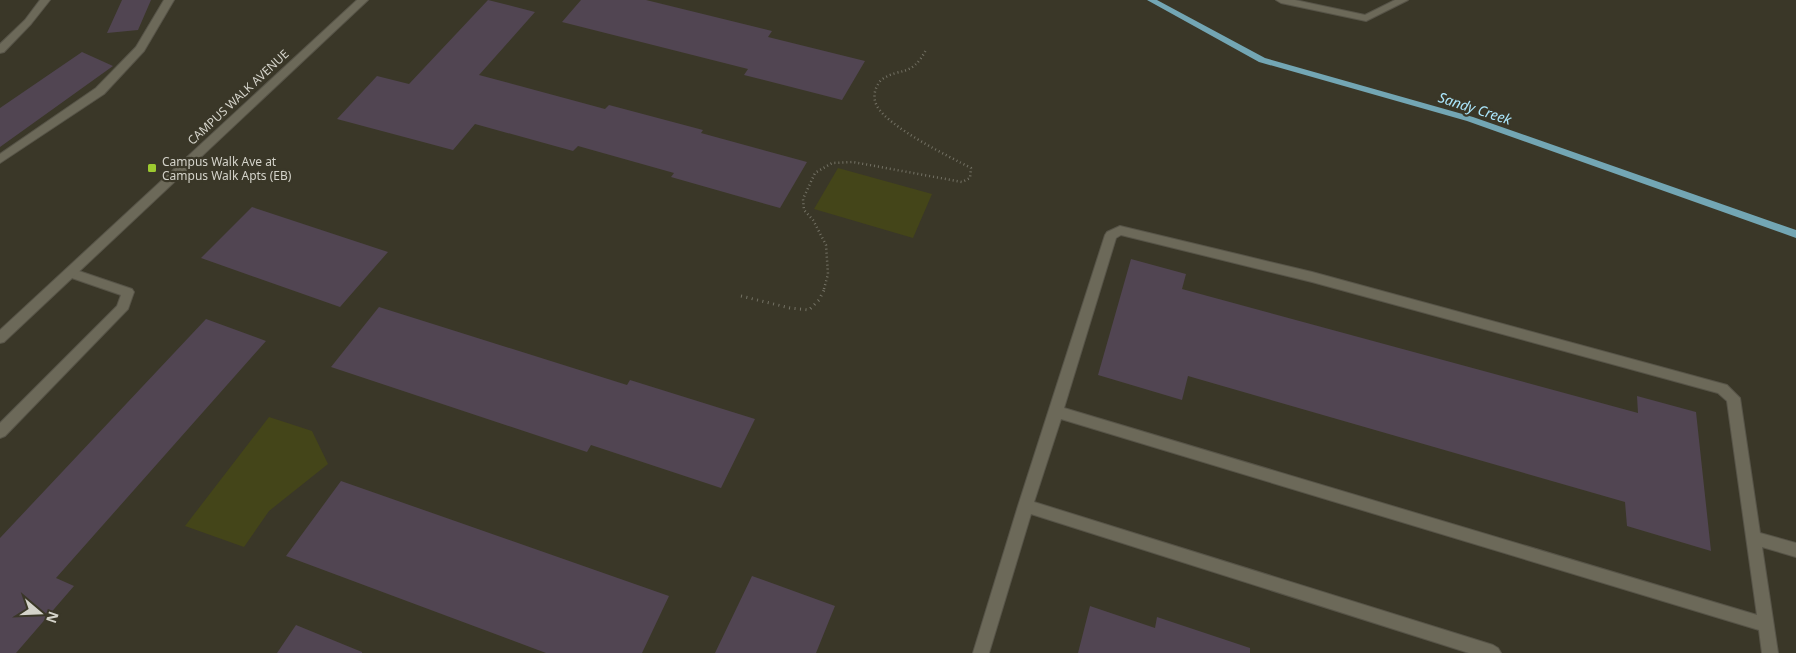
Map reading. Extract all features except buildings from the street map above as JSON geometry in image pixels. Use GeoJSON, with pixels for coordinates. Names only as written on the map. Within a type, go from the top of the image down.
{"type":"FeatureCollection","features":[{"type":"Feature","properties":{"kind":"street"},"geometry":{"type":"LineString","coordinates":[[0,50],[28,22],[45,0]]}},
{"type":"Feature","properties":{"kind":"street"},"geometry":{"type":"LineString","coordinates":[[0,159],[100,91],[140,48],[169,0]]}},
{"type":"Feature","properties":{"kind":"street","name":"CAMPUS WALK AVENUE"},"geometry":{"type":"LineString","coordinates":[[0,338],[363,0]]}},
{"type":"Feature","properties":{"kind":"street"},"geometry":{"type":"LineString","coordinates":[[1281,0],[1366,18],[1403,0]]}},
{"type":"Feature","properties":{"kind":"street"},"geometry":{"type":"LineString","coordinates":[[981,653],[1025,506],[1058,412],[1111,235],[1120,230],[1312,277],[1722,389],[1733,398],[1770,653]]}},
{"type":"Feature","properties":{"kind":"street"},"geometry":{"type":"LineString","coordinates":[[0,432],[122,309],[128,292],[70,273]]}},
{"type":"Feature","properties":{"kind":"street"},"geometry":{"type":"LineString","coordinates":[[1058,412],[1766,625]]}},
{"type":"Feature","properties":{"kind":"street"},"geometry":{"type":"LineString","coordinates":[[1025,506],[1493,653]]}},
{"type":"Feature","properties":{"kind":"street"},"geometry":{"type":"LineString","coordinates":[[1754,538],[1796,550]]}},
{"type":"Feature","properties":{"kind":"path"},"geometry":{"type":"LineString","coordinates":[[741,296],[790,308],[809,310],[817,304],[826,288],[830,268],[820,228],[804,210],[803,199],[815,173],[832,163],[853,162],[962,182],[970,178],[971,168],[905,129],[877,107],[874,96],[876,86],[884,78],[902,73],[918,65],[926,50]]}},
{"type":"Feature","properties":{"kind":"shaded area"},"geometry":{"type":"Polygon","coordinates":[[[838,168],[932,194],[913,238],[814,209],[838,168]]]}},
{"type":"Feature","properties":{"kind":"shaded area"},"geometry":{"type":"Polygon","coordinates":[[[269,417],[312,431],[328,464],[269,511],[244,547],[185,526],[269,417]]]}},
{"type":"Feature","properties":{"kind":"waterway","name":"Sandy Creek"},"geometry":{"type":"LineString","coordinates":[[1151,0],[1262,60],[1470,119],[1796,234]]}},
{"type":"Feature","properties":{"kind":"place","name":"Campus Walk Ave at Campus Walk Apts (EB)"},"geometry":{"type":"Point","coordinates":[152,168]}}]}
